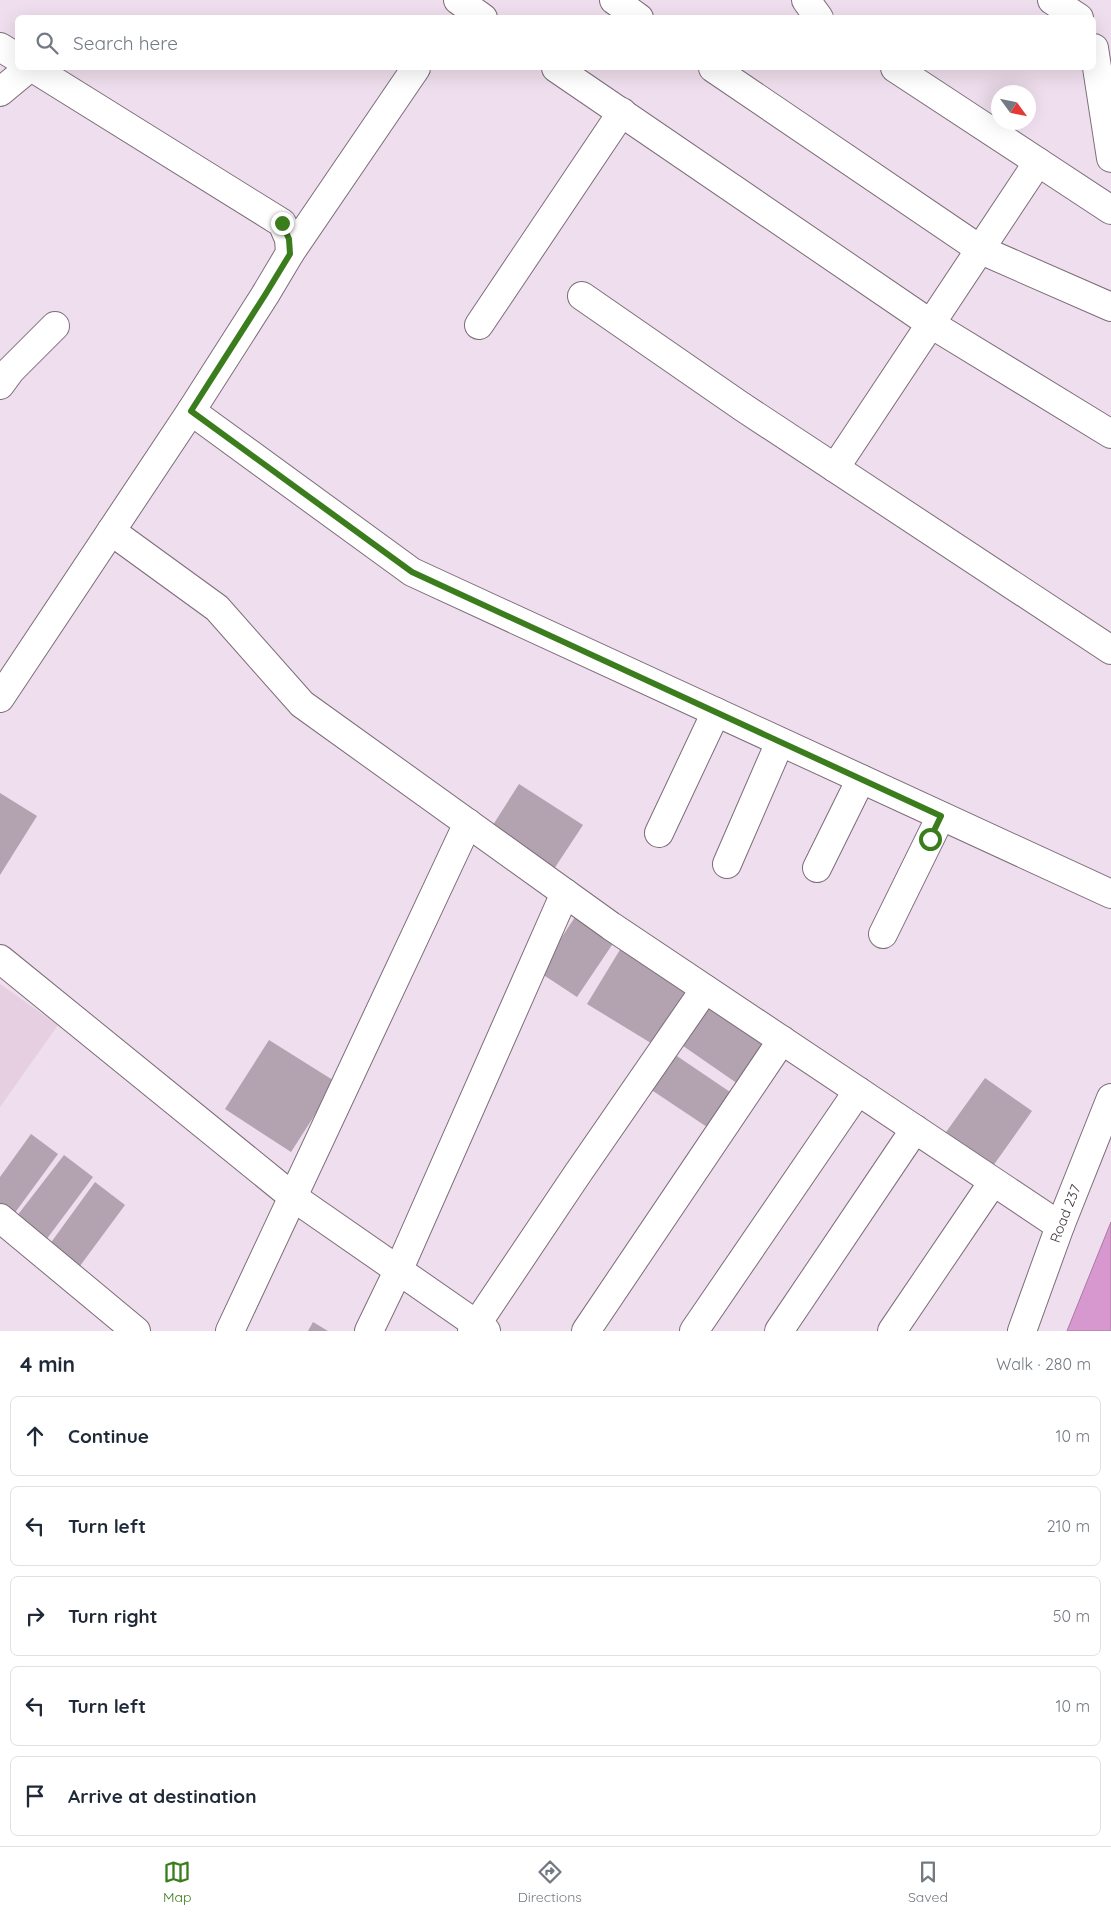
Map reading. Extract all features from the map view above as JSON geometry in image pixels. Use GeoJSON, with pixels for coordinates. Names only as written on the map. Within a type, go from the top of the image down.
{"type":"FeatureCollection","features":[{"type":"Feature","properties":{"kind":"street"},"geometry":{"type":"LineString","coordinates":[[614,0],[635,15]]}},
{"type":"Feature","properties":{"kind":"street"},"geometry":{"type":"LineString","coordinates":[[806,0],[817,15]]}},
{"type":"Feature","properties":{"kind":"street"},"geometry":{"type":"LineString","coordinates":[[1052,0],[1074,15]]}},
{"type":"Feature","properties":{"kind":"street"},"geometry":{"type":"LineString","coordinates":[[1087,0],[1089,15]]}},
{"type":"Feature","properties":{"kind":"street"},"geometry":{"type":"LineString","coordinates":[[457,5],[477,15]]}},
{"type":"Feature","properties":{"kind":"street"},"geometry":{"type":"LineString","coordinates":[[0,47],[15,56]]}},
{"type":"Feature","properties":{"kind":"street"},"geometry":{"type":"LineString","coordinates":[[1096,61],[1111,158]]}},
{"type":"Feature","properties":{"kind":"street"},"geometry":{"type":"LineString","coordinates":[[0,92],[28,70]]}},
{"type":"Feature","properties":{"kind":"street"},"geometry":{"type":"LineString","coordinates":[[34,70],[282,223],[289,239],[290,254]]}},
{"type":"Feature","properties":{"kind":"street"},"geometry":{"type":"LineString","coordinates":[[0,698],[191,411],[290,254],[415,70]]}},
{"type":"Feature","properties":{"kind":"street"},"geometry":{"type":"LineString","coordinates":[[559,70],[931,324],[1111,434]]}},
{"type":"Feature","properties":{"kind":"street"},"geometry":{"type":"LineString","coordinates":[[716,70],[981,250],[1111,307]]}},
{"type":"Feature","properties":{"kind":"street"},"geometry":{"type":"LineString","coordinates":[[898,70],[1111,210]]}},
{"type":"Feature","properties":{"kind":"street"},"geometry":{"type":"LineString","coordinates":[[479,325],[622,112]]}},
{"type":"Feature","properties":{"kind":"street"},"geometry":{"type":"LineString","coordinates":[[835,468],[1038,162]]}},
{"type":"Feature","properties":{"kind":"street"},"geometry":{"type":"LineString","coordinates":[[582,296],[835,468],[1111,650]]}},
{"type":"Feature","properties":{"kind":"street"},"geometry":{"type":"LineString","coordinates":[[0,385],[11,370],[55,326]]}},
{"type":"Feature","properties":{"kind":"street"},"geometry":{"type":"LineString","coordinates":[[191,411],[412,572],[1111,894]]}},
{"type":"Feature","properties":{"kind":"street"},"geometry":{"type":"LineString","coordinates":[[111,531],[217,608],[302,704],[611,926],[1060,1226]]}},
{"type":"Feature","properties":{"kind":"street"},"geometry":{"type":"LineString","coordinates":[[659,833],[716,712]]}},
{"type":"Feature","properties":{"kind":"street"},"geometry":{"type":"LineString","coordinates":[[727,864],[780,742]]}},
{"type":"Feature","properties":{"kind":"street"},"geometry":{"type":"LineString","coordinates":[[817,868],[861,779]]}},
{"type":"Feature","properties":{"kind":"street"},"geometry":{"type":"LineString","coordinates":[[883,934],[941,816]]}},
{"type":"Feature","properties":{"kind":"street"},"geometry":{"type":"LineString","coordinates":[[230,1331],[468,823]]}},
{"type":"Feature","properties":{"kind":"street"},"geometry":{"type":"LineString","coordinates":[[369,1331],[399,1269],[565,893]]}},
{"type":"Feature","properties":{"kind":"street"},"geometry":{"type":"LineString","coordinates":[[0,959],[293,1197],[399,1269],[478,1329],[576,1176],[705,989]]}},
{"type":"Feature","properties":{"kind":"street"},"geometry":{"type":"LineString","coordinates":[[586,1331],[782,1040]]}},
{"type":"Feature","properties":{"kind":"street"},"geometry":{"type":"LineString","coordinates":[[694,1331],[858,1091]]}},
{"type":"Feature","properties":{"kind":"street","name":"Road 237"},"geometry":{"type":"LineString","coordinates":[[1022,1331],[1060,1226],[1111,1098]]}},
{"type":"Feature","properties":{"kind":"street"},"geometry":{"type":"LineString","coordinates":[[779,1331],[915,1129]]}},
{"type":"Feature","properties":{"kind":"street"},"geometry":{"type":"LineString","coordinates":[[892,1331],[994,1182]]}},
{"type":"Feature","properties":{"kind":"street"},"geometry":{"type":"LineString","coordinates":[[0,1218],[136,1331]]}},
{"type":"Feature","properties":{"kind":"shaded area"},"geometry":{"type":"Polygon","coordinates":[[[0,984],[58,1025],[0,1107],[0,984]]]}},
{"type":"Feature","properties":{"kind":"shaded area"},"geometry":{"type":"Polygon","coordinates":[[[1111,1222],[1111,1331],[1067,1331],[1111,1222]]]}},
{"type":"Feature","properties":{"kind":"building"},"geometry":{"type":"Polygon","coordinates":[[[519,784],[583,825],[554,869],[491,828],[519,784]]]}},
{"type":"Feature","properties":{"kind":"building"},"geometry":{"type":"Polygon","coordinates":[[[0,793],[37,816],[0,875],[0,793]]]}},
{"type":"Feature","properties":{"kind":"building"},"geometry":{"type":"Polygon","coordinates":[[[575,917],[614,942],[577,997],[539,972],[575,917]]]}},
{"type":"Feature","properties":{"kind":"building"},"geometry":{"type":"Polygon","coordinates":[[[621,948],[693,992],[659,1048],[587,1004],[621,948]]]}},
{"type":"Feature","properties":{"kind":"building"},"geometry":{"type":"Polygon","coordinates":[[[702,997],[770,1044],[741,1086],[673,1039],[702,997]]]}},
{"type":"Feature","properties":{"kind":"building"},"geometry":{"type":"Polygon","coordinates":[[[269,1040],[336,1082],[291,1152],[225,1109],[269,1040]]]}},
{"type":"Feature","properties":{"kind":"building"},"geometry":{"type":"Polygon","coordinates":[[[671,1052],[736,1096],[713,1131],[647,1087],[671,1052]]]}},
{"type":"Feature","properties":{"kind":"building"},"geometry":{"type":"Polygon","coordinates":[[[985,1078],[1032,1111],[988,1173],[941,1139],[985,1078]]]}},
{"type":"Feature","properties":{"kind":"building"},"geometry":{"type":"Polygon","coordinates":[[[31,1134],[58,1154],[14,1214],[0,1204],[0,1177],[31,1134]]]}},
{"type":"Feature","properties":{"kind":"building"},"geometry":{"type":"Polygon","coordinates":[[[64,1155],[93,1177],[43,1244],[13,1221],[64,1155]]]}},
{"type":"Feature","properties":{"kind":"building"},"geometry":{"type":"Polygon","coordinates":[[[95,1182],[125,1205],[77,1270],[47,1248],[95,1182]]]}},
{"type":"Feature","properties":{"kind":"building"},"geometry":{"type":"Polygon","coordinates":[[[313,1322],[328,1331],[308,1331],[313,1322]]]}},
{"type":"Feature","properties":{"kind":"route"},"geometry":{"type":"LineString","coordinates":[[282,223],[289,239],[290,254],[191,411],[412,572],[941,816],[930,839]]}}]}
